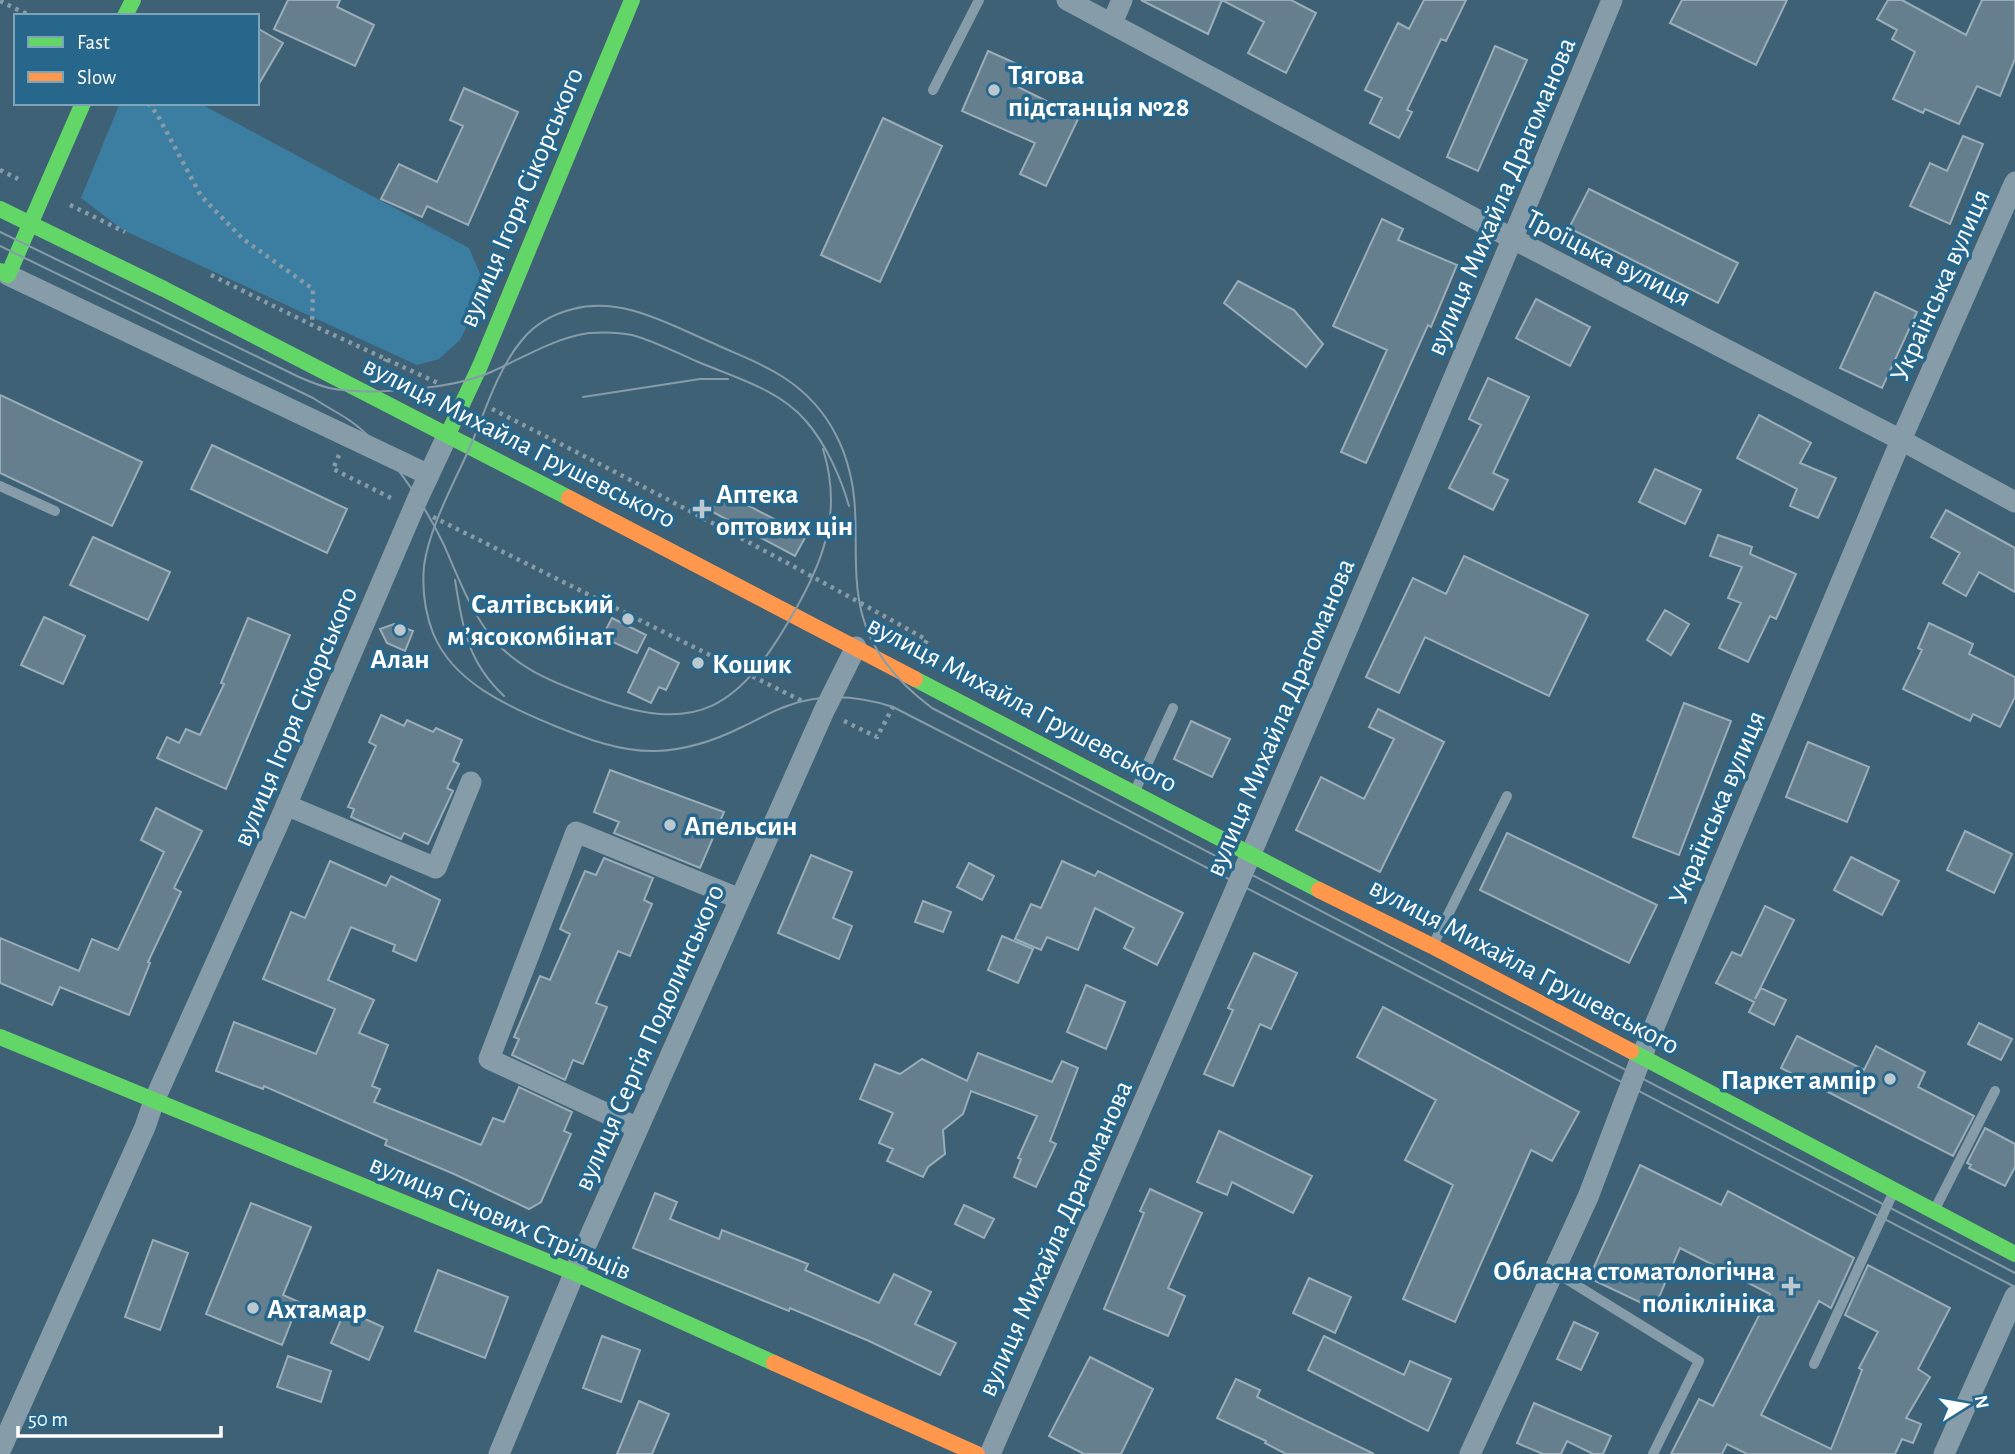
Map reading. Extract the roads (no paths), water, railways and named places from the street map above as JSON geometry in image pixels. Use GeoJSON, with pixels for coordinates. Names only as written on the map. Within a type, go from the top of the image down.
{"type":"FeatureCollection","features":[{"type":"Feature","properties":{"kind":"main road","name":"вулиця Ігоря Сікорського"},"geometry":{"type":"LineString","coordinates":[[448,435],[480,366],[632,0]]}},
{"type":"Feature","properties":{"kind":"main road"},"geometry":{"type":"LineString","coordinates":[[4,273],[31,225],[82,105]]}},
{"type":"Feature","properties":{"kind":"main road","name":"вулиця Михайла Грушевського"},"geometry":{"type":"LineString","coordinates":[[0,209],[164,289],[448,435],[1250,855],[1432,946],[2015,1254]]}},
{"type":"Feature","properties":{"kind":"main road","name":"вулиця Січових Стрільців"},"geometry":{"type":"LineString","coordinates":[[0,1037],[575,1273],[977,1454]]}},
{"type":"Feature","properties":{"kind":"street","name":"Троїцька вулиця"},"geometry":{"type":"LineString","coordinates":[[1067,0],[1513,239],[2015,502]]}},
{"type":"Feature","properties":{"kind":"street"},"geometry":{"type":"LineString","coordinates":[[1112,23],[1122,0]]}},
{"type":"Feature","properties":{"kind":"street","name":"вулиця Михайла Драгоманова"},"geometry":{"type":"LineString","coordinates":[[990,1454],[1250,855],[1612,0]]}},
{"type":"Feature","properties":{"kind":"street","name":"Українська вулиця"},"geometry":{"type":"LineString","coordinates":[[1470,1454],[1588,1197],[1641,1058],[1901,440],[2015,182]]}},
{"type":"Feature","properties":{"kind":"street"},"geometry":{"type":"LineString","coordinates":[[4,273],[429,475]]}},
{"type":"Feature","properties":{"kind":"street","name":"вулиця Ігоря Сікорського"},"geometry":{"type":"LineString","coordinates":[[0,1451],[448,435]]}},
{"type":"Feature","properties":{"kind":"street","name":"вулиця Сергія Подолинського"},"geometry":{"type":"LineString","coordinates":[[499,1454],[638,1128],[824,711],[856,647]]}},
{"type":"Feature","properties":{"kind":"street"},"geometry":{"type":"LineString","coordinates":[[286,805],[436,868],[471,782]]}},
{"type":"Feature","properties":{"kind":"street"},"geometry":{"type":"LineString","coordinates":[[638,1128],[489,1059],[576,832],[740,899]]}},
{"type":"Feature","properties":{"kind":"street"},"geometry":{"type":"LineString","coordinates":[[1944,1454],[2015,1296]]}},
{"type":"Feature","properties":{"kind":"lane"},"geometry":{"type":"LineString","coordinates":[[933,90],[979,0]]}},
{"type":"Feature","properties":{"kind":"lane"},"geometry":{"type":"LineString","coordinates":[[0,486],[55,510]]}},
{"type":"Feature","properties":{"kind":"lane"},"geometry":{"type":"LineString","coordinates":[[1133,794],[1173,708]]}},
{"type":"Feature","properties":{"kind":"lane"},"geometry":{"type":"LineString","coordinates":[[1432,946],[1507,796]]}},
{"type":"Feature","properties":{"kind":"lane"},"geometry":{"type":"LineString","coordinates":[[1934,1211],[1995,1091]]}},
{"type":"Feature","properties":{"kind":"lane"},"geometry":{"type":"LineString","coordinates":[[1814,1364],[1895,1191]]}},
{"type":"Feature","properties":{"kind":"lane"},"geometry":{"type":"LineString","coordinates":[[1555,1272],[1699,1361],[1653,1454]]}},
{"type":"Feature","properties":{"kind":"tram line"},"geometry":{"type":"LineString","coordinates":[[0,232],[299,377],[329,388],[388,391],[434,387],[475,378],[551,344],[576,336],[611,332],[640,337],[755,385],[783,400],[813,430],[837,473],[849,506]]}},
{"type":"Feature","properties":{"kind":"tram line"},"geometry":{"type":"LineString","coordinates":[[0,246],[313,398],[349,420],[377,444],[415,494],[436,529],[478,617],[502,649],[545,678],[622,707],[657,714],[686,713],[712,706],[735,691],[756,669],[777,641],[798,605],[817,567],[823,548],[831,510],[831,491],[823,449]]}},
{"type":"Feature","properties":{"kind":"tram line"},"geometry":{"type":"LineString","coordinates":[[2015,1273],[932,708],[898,678],[880,655],[867,629],[857,588],[853,489],[836,434],[814,403],[775,372],[646,314],[610,306],[573,309],[545,320],[527,334],[505,364],[437,521],[424,566],[425,600],[433,633],[454,666],[484,691],[519,710],[579,736],[643,751],[678,749],[701,744],[803,701],[842,697],[893,707],[1393,963],[2015,1287]]}},
{"type":"Feature","properties":{"kind":"tram line"},"geometry":{"type":"LineString","coordinates":[[583,397],[700,379],[728,379]]}},
{"type":"Feature","properties":{"kind":"tram line"},"geometry":{"type":"LineString","coordinates":[[455,580],[464,629],[474,657],[504,696]]}},
{"type":"Feature","properties":{"kind":"place","name":"Тягова пiдстанцiя №28"},"geometry":{"type":"Point","coordinates":[994,90]}},
{"type":"Feature","properties":{"kind":"place","name":"Аптека оптових цін"},"geometry":{"type":"Point","coordinates":[702,509]}},
{"type":"Feature","properties":{"kind":"place","name":"Салтівський мʼясокомбінат"},"geometry":{"type":"Point","coordinates":[628,619]}},
{"type":"Feature","properties":{"kind":"place","name":"Алан"},"geometry":{"type":"Point","coordinates":[400,630]}},
{"type":"Feature","properties":{"kind":"place","name":"Кошик"},"geometry":{"type":"Point","coordinates":[698,663]}},
{"type":"Feature","properties":{"kind":"place","name":"Апельсин"},"geometry":{"type":"Point","coordinates":[670,825]}},
{"type":"Feature","properties":{"kind":"place","name":"Паркет ампір"},"geometry":{"type":"Point","coordinates":[1890,1079]}},
{"type":"Feature","properties":{"kind":"place","name":"Обласна стоматологічна поліклініка"},"geometry":{"type":"Point","coordinates":[1791,1286]}},
{"type":"Feature","properties":{"kind":"place","name":"Ахтамар"},"geometry":{"type":"Point","coordinates":[253,1308]}}]}
